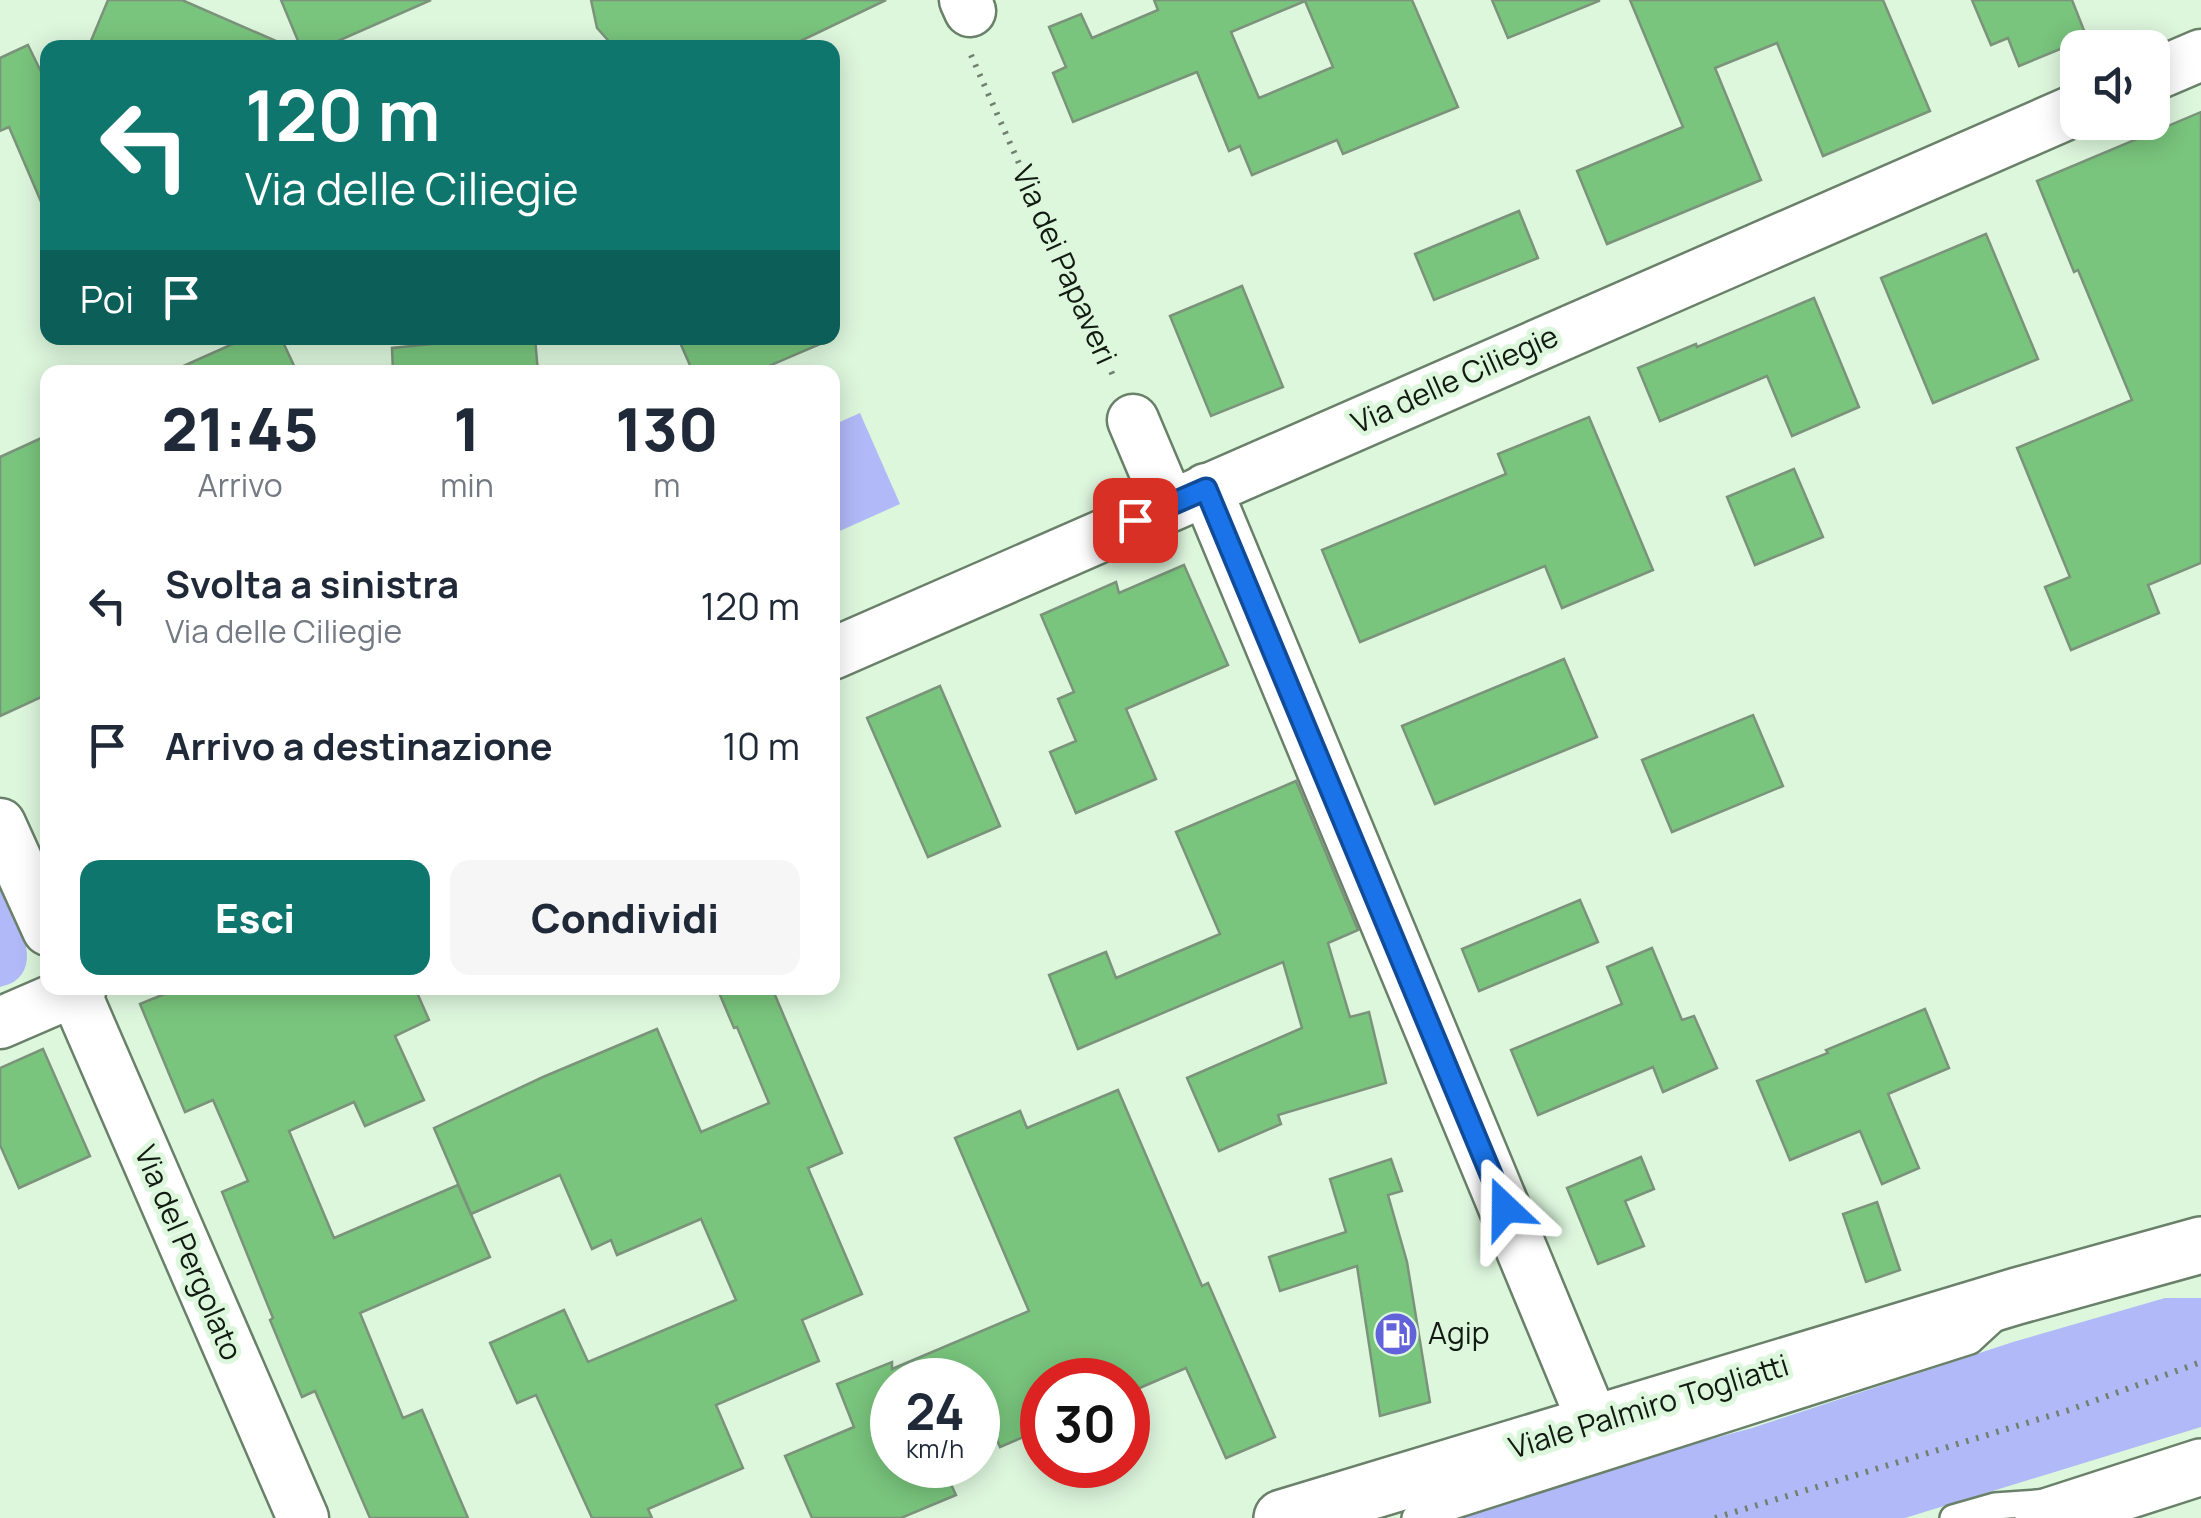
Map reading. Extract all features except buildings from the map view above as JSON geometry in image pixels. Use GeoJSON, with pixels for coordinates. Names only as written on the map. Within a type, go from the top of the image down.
{"type":"FeatureCollection","features":[{"type":"Feature","properties":{"kind":"main road","name":"Viale Palmiro Togliatti"},"geometry":{"type":"LineString","coordinates":[[1282,1518],[2017,1296],[2201,1245]]}},
{"type":"Feature","properties":{"kind":"main road"},"geometry":{"type":"LineString","coordinates":[[2043,1518],[2201,1468]]}},
{"type":"Feature","properties":{"kind":"street"},"geometry":{"type":"LineString","coordinates":[[2170,68],[2201,54]]}},
{"type":"Feature","properties":{"kind":"street","name":"Via delle Ciliegie"},"geometry":{"type":"LineString","coordinates":[[840,650],[2060,116]]}},
{"type":"Feature","properties":{"kind":"street"},"geometry":{"type":"LineString","coordinates":[[1132,420],[1187,497],[1594,1424]]}},
{"type":"Feature","properties":{"kind":"street"},"geometry":{"type":"LineString","coordinates":[[0,824],[40,912]]}},
{"type":"Feature","properties":{"kind":"street"},"geometry":{"type":"LineString","coordinates":[[0,1022],[62,995]]}},
{"type":"Feature","properties":{"kind":"street","name":"Via del Pergolato"},"geometry":{"type":"LineString","coordinates":[[79,995],[302,1518]]}},
{"type":"Feature","properties":{"kind":"lane","name":"Viale Palmiro Togliatti"},"geometry":{"type":"LineString","coordinates":[[1415,1518],[1970,1341],[2017,1296]]}},
{"type":"Feature","properties":{"kind":"lane"},"geometry":{"type":"LineString","coordinates":[[1952,1518],[1995,1506],[2101,1498]]}},
{"type":"Feature","properties":{"kind":"path","name":"Via dei Papaveri"},"geometry":{"type":"LineString","coordinates":[[967,18],[1132,420]]}},
{"type":"Feature","properties":{"kind":"path"},"geometry":{"type":"LineString","coordinates":[[1714,1518],[2069,1410],[2201,1362]]}},
{"type":"Feature","properties":{"kind":"shaded area"},"geometry":{"type":"Polygon","coordinates":[[[860,413],[900,504],[840,531],[840,422],[860,413]]]}},
{"type":"Feature","properties":{"kind":"shaded area"},"geometry":{"type":"Polygon","coordinates":[[[0,883],[23,934],[27,960],[15,981],[0,987],[0,883]]]}},
{"type":"Feature","properties":{"kind":"shaded area"},"geometry":{"type":"Polygon","coordinates":[[[2165,1298],[2201,1298],[2201,1427],[1905,1518],[1453,1518],[1608,1467],[1752,1428],[2013,1342],[2165,1298]]]}},
{"type":"Feature","properties":{"kind":"place","name":"Agip"},"geometry":{"type":"Point","coordinates":[1396,1334]}},
{"type":"Feature","properties":{"kind":"route"},"geometry":{"type":"LineString","coordinates":[[1135,520],[1206,489],[1505,1208]]}}]}
